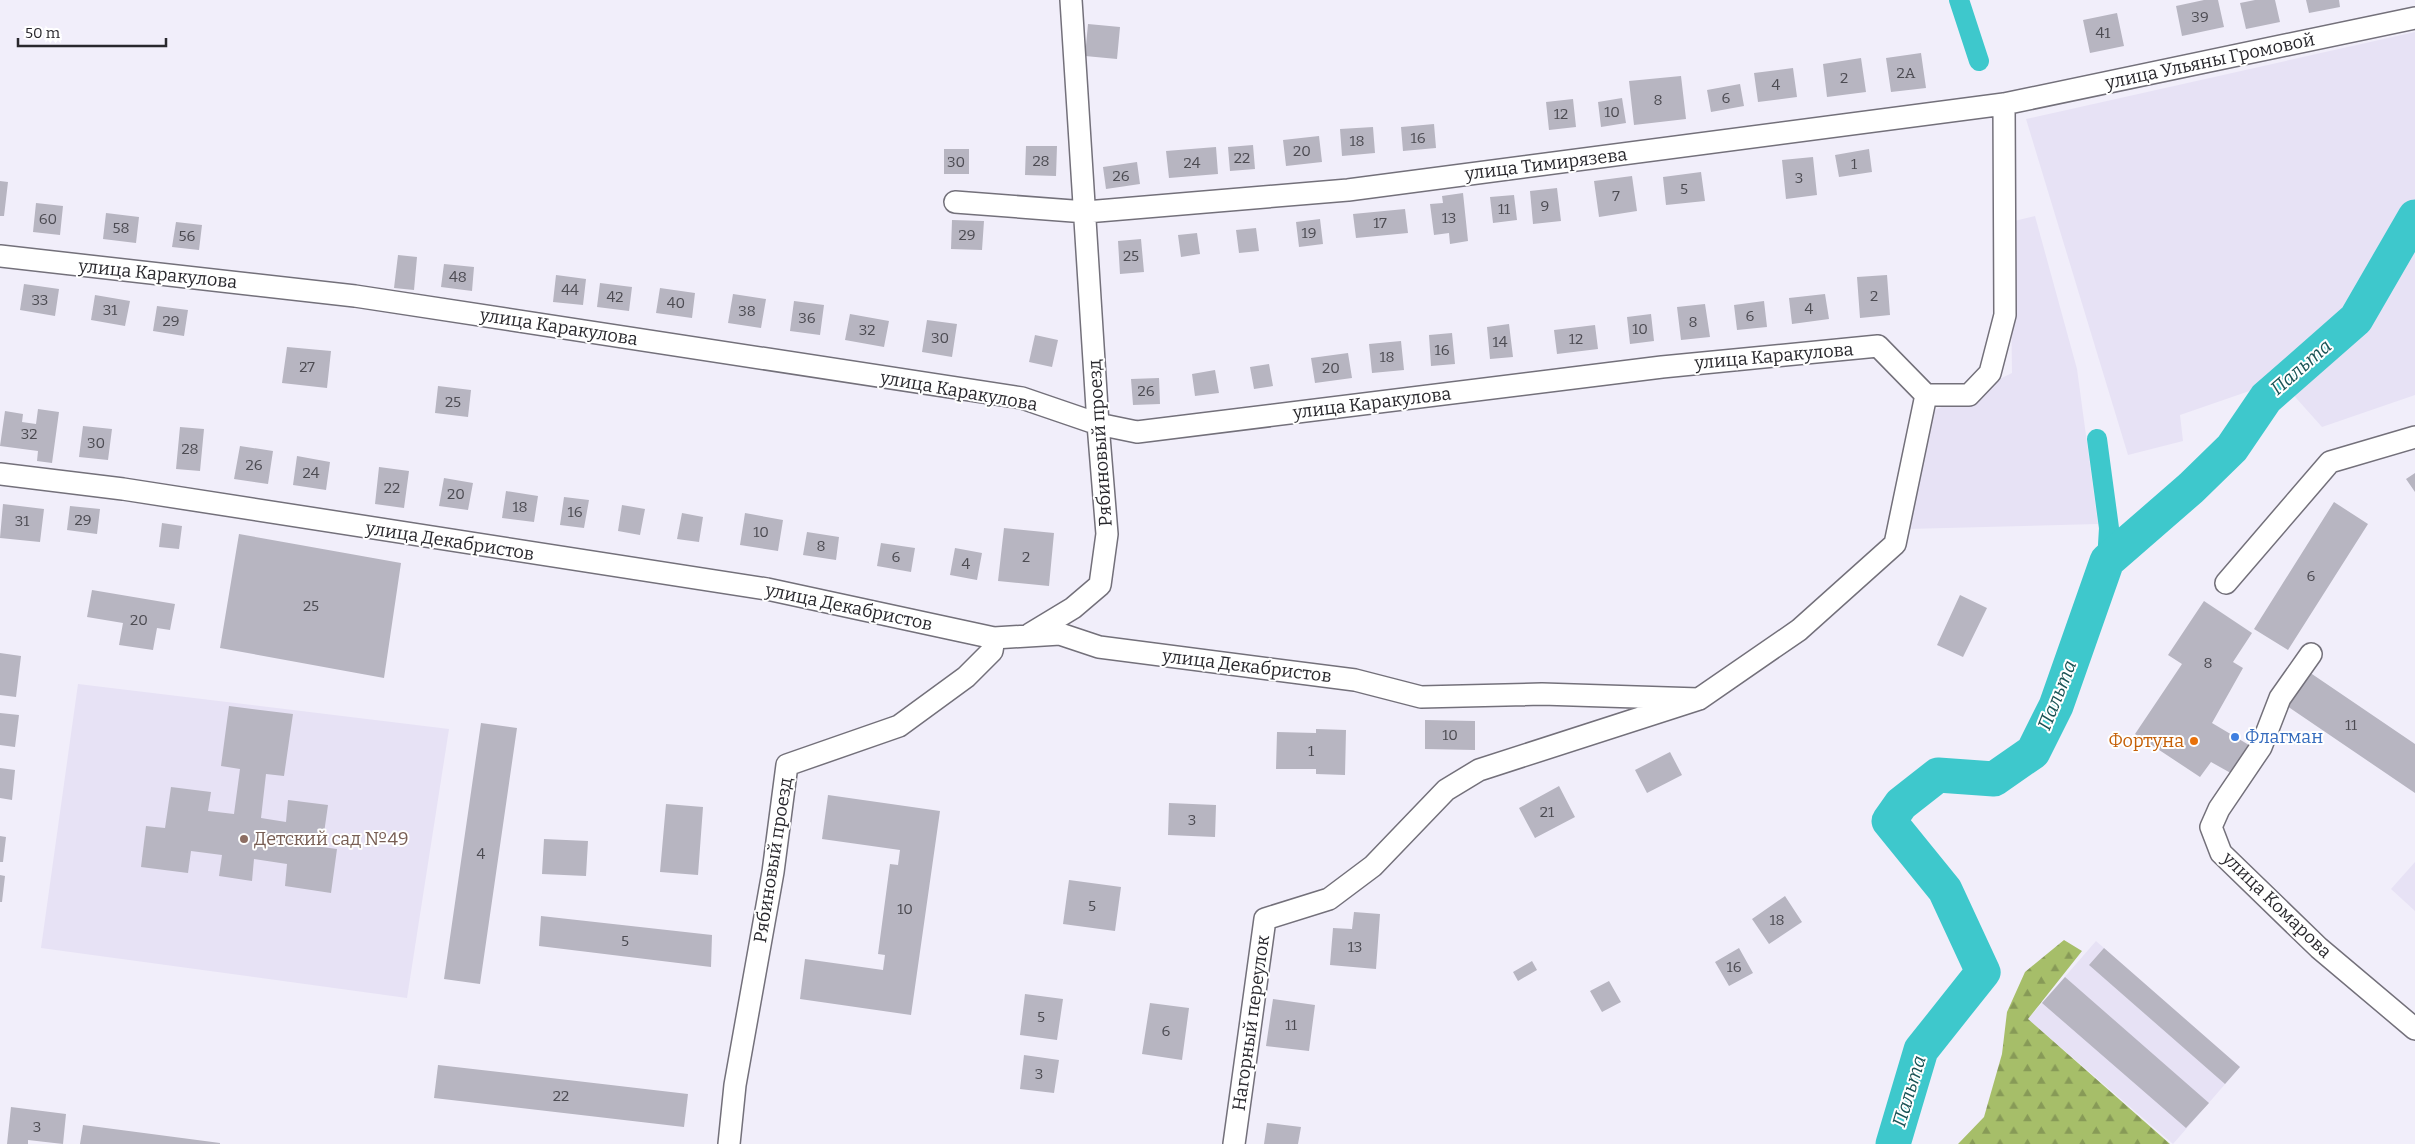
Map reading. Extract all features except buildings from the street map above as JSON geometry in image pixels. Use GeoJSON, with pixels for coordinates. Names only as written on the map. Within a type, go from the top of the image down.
{"type":"FeatureCollection","features":[{"type":"Feature","properties":{"kind":"street","name":"Рябиновый проезд"},"geometry":{"type":"LineString","coordinates":[[1028,635],[1073,608],[1100,585],[1107,534],[1098,424],[1071,0]]}},
{"type":"Feature","properties":{"kind":"street","name":"улица Ульяны Громовой"},"geometry":{"type":"LineString","coordinates":[[2004,104],[2415,18]]}},
{"type":"Feature","properties":{"kind":"street","name":"улица Тимирязева"},"geometry":{"type":"LineString","coordinates":[[955,202],[1086,212],[1348,190],[2004,104]]}},
{"type":"Feature","properties":{"kind":"street"},"geometry":{"type":"LineString","coordinates":[[1699,699],[1799,630],[1895,544],[1926,395],[1969,395],[1990,373],[2005,315],[2004,104]]}},
{"type":"Feature","properties":{"kind":"street","name":"улица Каракулова"},"geometry":{"type":"LineString","coordinates":[[0,256],[354,296],[1012,396],[1098,424],[1137,432],[1652,368],[1878,346],[1926,395]]}},
{"type":"Feature","properties":{"kind":"street"},"geometry":{"type":"LineString","coordinates":[[2226,583],[2330,462],[2415,437]]}},
{"type":"Feature","properties":{"kind":"street","name":"улица Декабристов"},"geometry":{"type":"LineString","coordinates":[[0,474],[123,489],[767,589],[994,638],[1060,634],[1099,647],[1355,680],[1421,697],[1542,694],[1699,699]]}},
{"type":"Feature","properties":{"kind":"street","name":"Рябиновый проезд"},"geometry":{"type":"LineString","coordinates":[[729,1144],[735,1085],[773,872],[787,764],[899,726],[966,677],[992,651],[994,638]]}},
{"type":"Feature","properties":{"kind":"street","name":"улица Комарова"},"geometry":{"type":"LineString","coordinates":[[2311,654],[2280,698],[2261,747],[2220,809],[2211,827],[2221,853],[2319,948],[2415,1029]]}},
{"type":"Feature","properties":{"kind":"street","name":"Нагорный переулок"},"geometry":{"type":"LineString","coordinates":[[1234,1144],[1265,919],[1329,899],[1373,866],[1446,790],[1478,770],[1699,699]]}},
{"type":"Feature","properties":{"kind":"shaded area"},"geometry":{"type":"Polygon","coordinates":[[[2415,32],[2415,205],[2349,315],[2261,387],[2180,415],[2183,441],[2128,455],[2026,119],[2415,32]]]}},
{"type":"Feature","properties":{"kind":"shaded area"},"geometry":{"type":"Polygon","coordinates":[[[2035,216],[2077,369],[2098,524],[1907,529],[1929,413],[2012,373],[2010,222],[2035,216]]]}},
{"type":"Feature","properties":{"kind":"shaded area"},"geometry":{"type":"Polygon","coordinates":[[[2415,228],[2415,395],[2322,427],[2288,389],[2358,319],[2415,228]]]}},
{"type":"Feature","properties":{"kind":"shaded area","name":"Детский сад №49"},"geometry":{"type":"Polygon","coordinates":[[[78,684],[449,729],[407,998],[41,948],[78,684]]]}},
{"type":"Feature","properties":{"kind":"shaded area"},"geometry":{"type":"Polygon","coordinates":[[[2415,862],[2415,911],[2391,889],[2415,862]]]}},
{"type":"Feature","properties":{"kind":"shaded area"},"geometry":{"type":"Polygon","coordinates":[[[2096,941],[2240,1067],[2173,1144],[2028,1019],[2096,941]]]}},
{"type":"Feature","properties":{"kind":"green space"},"geometry":{"type":"Polygon","coordinates":[[[2064,940],[2082,951],[2028,1019],[2170,1144],[1958,1144],[1984,1117],[2002,1054],[2007,1012],[2025,972],[2064,940]]]}},
{"type":"Feature","properties":{"kind":"waterway"},"geometry":{"type":"LineString","coordinates":[[1959,0],[1979,61]]}},
{"type":"Feature","properties":{"kind":"waterway","name":"Пальта"},"geometry":{"type":"LineString","coordinates":[[1893,1144],[1921,1050],[1983,972],[1945,890],[1889,821],[1901,804],[1938,775],[1994,779],[2033,752],[2056,706],[2107,561],[2191,488],[2232,448],[2266,398],[2356,319],[2415,217]]}},
{"type":"Feature","properties":{"kind":"waterway"},"geometry":{"type":"LineString","coordinates":[[2097,439],[2109,528],[2107,561]]}},
{"type":"Feature","properties":{"kind":"place","name":"Флагман"},"geometry":{"type":"Point","coordinates":[2235,737]}},
{"type":"Feature","properties":{"kind":"place","name":"Фортуна"},"geometry":{"type":"Point","coordinates":[2194,741]}},
{"type":"Feature","properties":{"kind":"place","name":"Детский сад №49"},"geometry":{"type":"Point","coordinates":[244,839]}}]}
